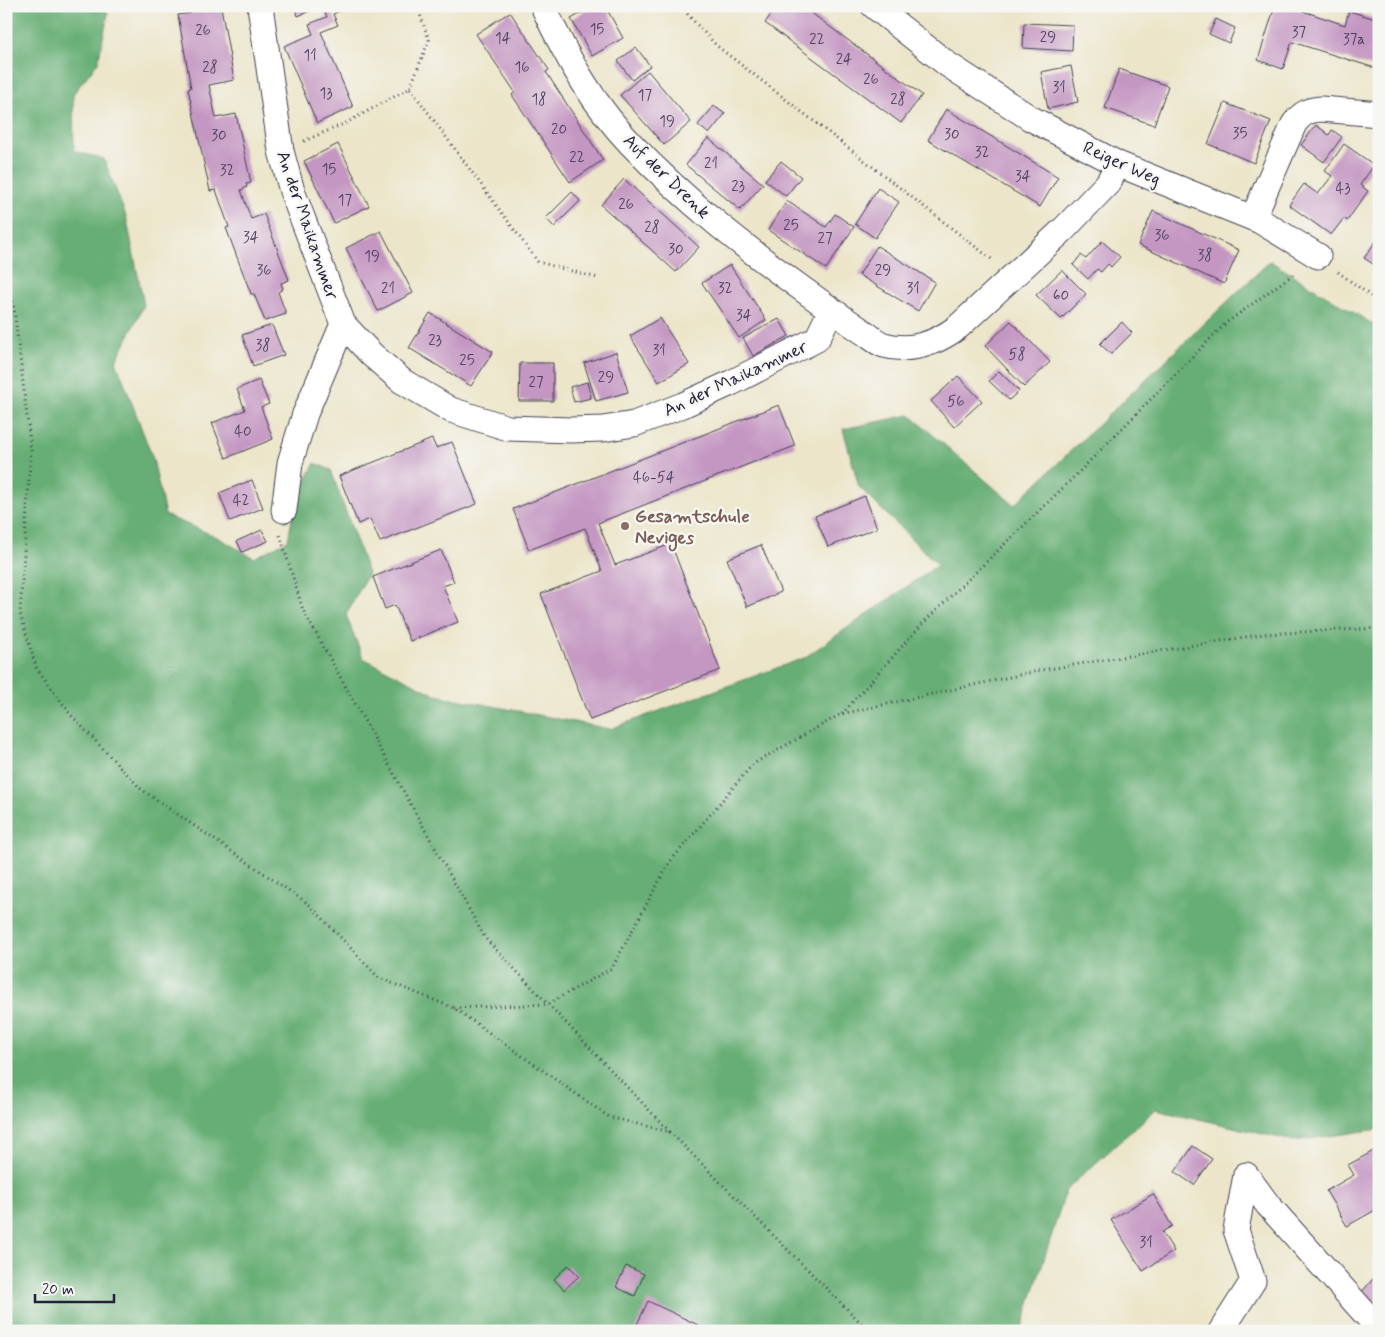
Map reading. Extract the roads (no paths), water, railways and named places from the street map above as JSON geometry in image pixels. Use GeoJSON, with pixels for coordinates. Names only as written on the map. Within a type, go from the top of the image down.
{"type":"FeatureCollection","features":[{"type":"Feature","properties":{"kind":"street","name":"An der Maikammer"},"geometry":{"type":"LineString","coordinates":[[260,6],[280,151],[292,191],[343,324],[402,381],[451,410],[508,428],[603,429],[634,424],[683,405],[731,383],[817,340],[831,310]]}},
{"type":"Feature","properties":{"kind":"street","name":"Auf der Drenk"},"geometry":{"type":"LineString","coordinates":[[543,6],[578,73],[602,108],[629,142],[688,198],[748,250],[831,310]]}},
{"type":"Feature","properties":{"kind":"street","name":"Reiger Weg"},"geometry":{"type":"LineString","coordinates":[[874,6],[947,64],[1022,113],[1118,164],[1260,221],[1318,256]]}},
{"type":"Feature","properties":{"kind":"street"},"geometry":{"type":"LineString","coordinates":[[1253,218],[1294,124],[1302,114],[1312,110],[1379,114]]}},
{"type":"Feature","properties":{"kind":"street"},"geometry":{"type":"LineString","coordinates":[[831,310],[883,345],[904,348],[926,345],[943,338],[958,328],[1064,229],[1108,183],[1118,164]]}},
{"type":"Feature","properties":{"kind":"street"},"geometry":{"type":"LineString","coordinates":[[284,510],[290,463],[302,423],[343,324]]}},
{"type":"Feature","properties":{"kind":"street"},"geometry":{"type":"LineString","coordinates":[[1221,1331],[1253,1281],[1236,1230],[1246,1175],[1268,1204],[1379,1329]]}},
{"type":"Feature","properties":{"kind":"place","name":"Gesamtschule Neviges"},"geometry":{"type":"Point","coordinates":[625,526]}}]}
